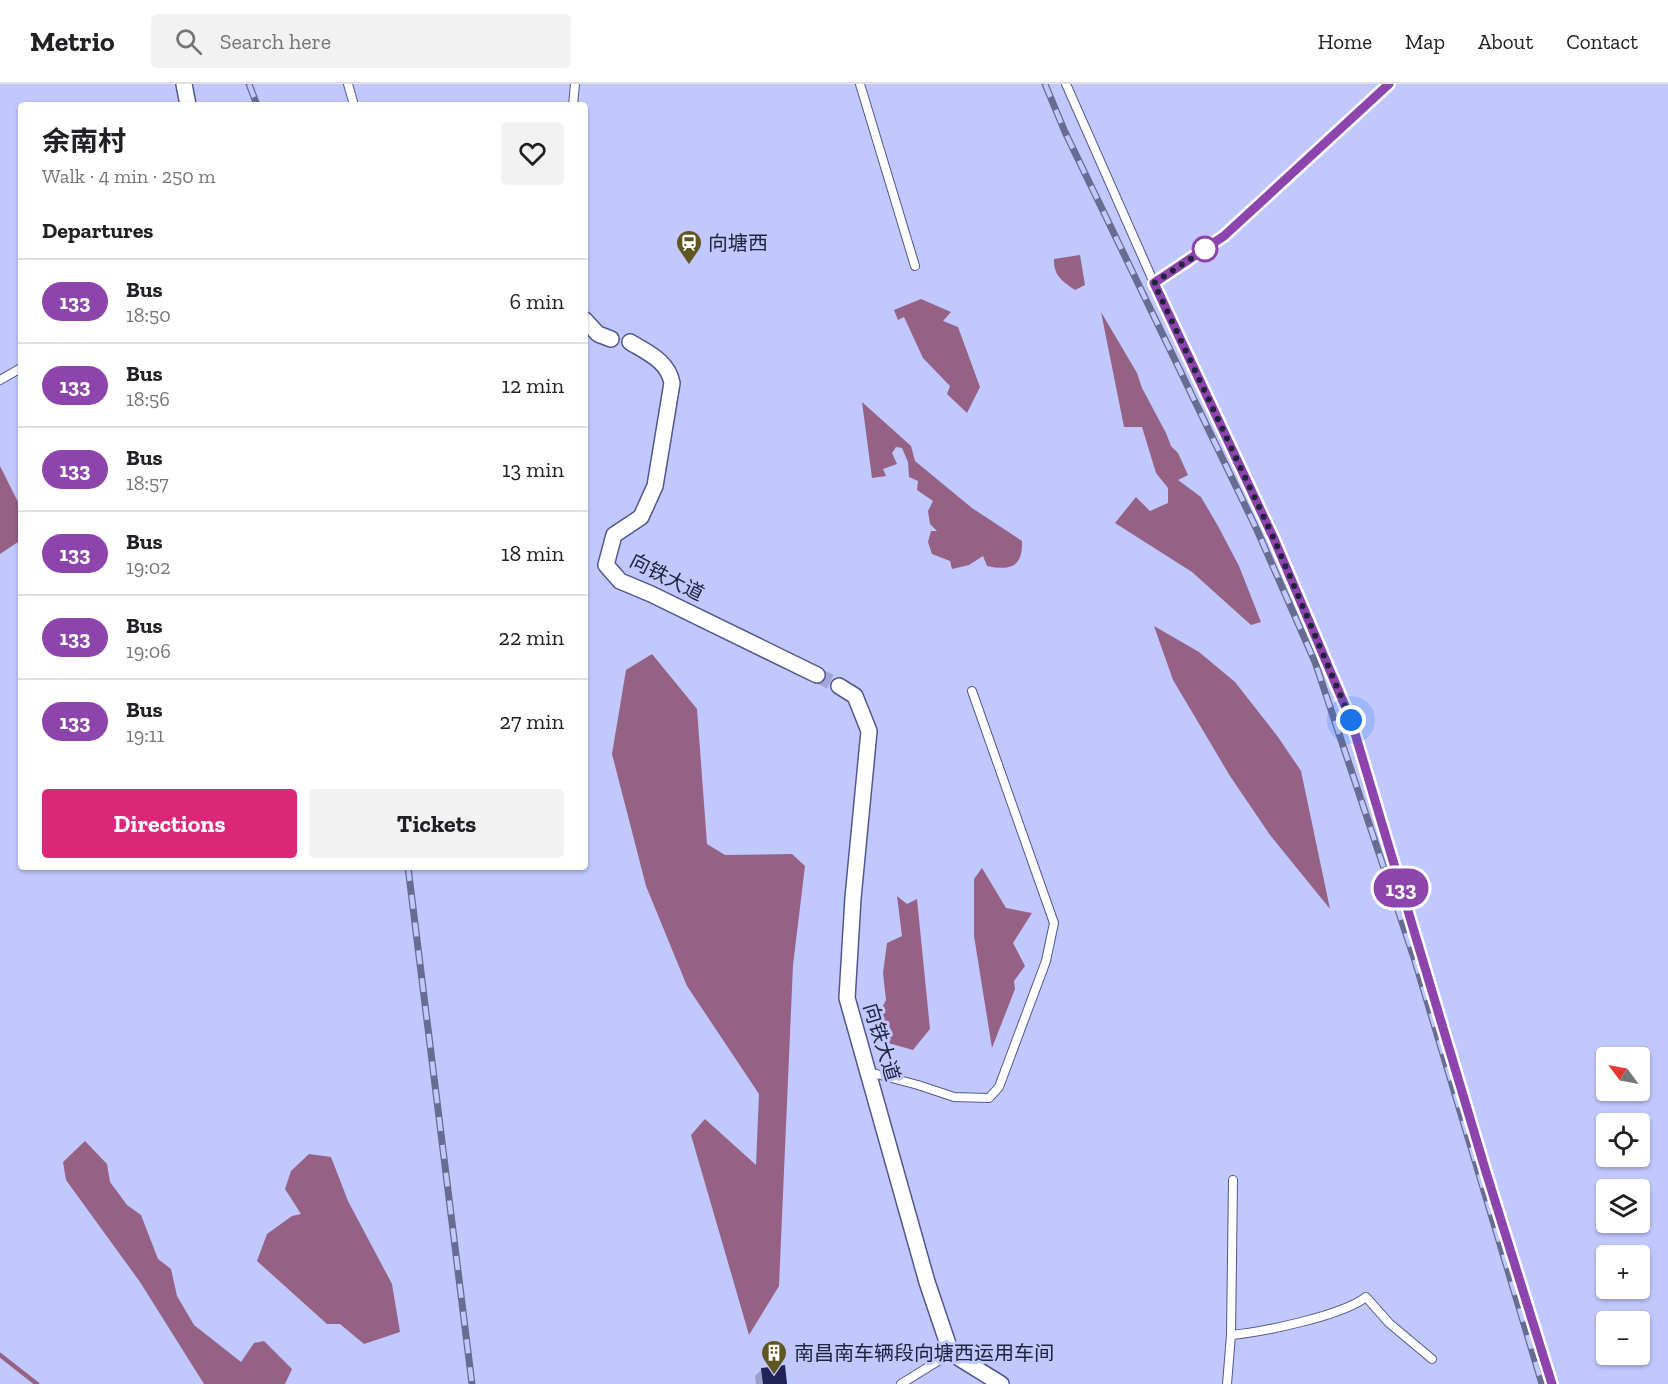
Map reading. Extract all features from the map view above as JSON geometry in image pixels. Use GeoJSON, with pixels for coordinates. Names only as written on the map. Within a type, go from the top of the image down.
{"type":"FeatureCollection","features":[{"type":"Feature","properties":{"kind":"street"},"geometry":{"type":"LineString","coordinates":[[184,84],[187,102]]}},
{"type":"Feature","properties":{"kind":"street"},"geometry":{"type":"LineString","coordinates":[[588,323],[598,334],[610,339]]}},
{"type":"Feature","properties":{"kind":"street","name":"向铁大道"},"geometry":{"type":"LineString","coordinates":[[630,342],[656,357],[670,373],[672,383],[655,486],[641,517],[614,536],[606,565],[620,581],[817,675]]}},
{"type":"Feature","properties":{"kind":"street","name":"向铁大道"},"geometry":{"type":"LineString","coordinates":[[839,686],[855,696],[868,730],[853,898],[847,998],[927,1282],[951,1353]]}},
{"type":"Feature","properties":{"kind":"street"},"geometry":{"type":"LineString","coordinates":[[951,1353],[1001,1384]]}},
{"type":"Feature","properties":{"kind":"lane"},"geometry":{"type":"LineString","coordinates":[[348,84],[353,102]]}},
{"type":"Feature","properties":{"kind":"lane"},"geometry":{"type":"LineString","coordinates":[[573,102],[575,84]]}},
{"type":"Feature","properties":{"kind":"lane"},"geometry":{"type":"LineString","coordinates":[[860,84],[915,266]]}},
{"type":"Feature","properties":{"kind":"lane"},"geometry":{"type":"LineString","coordinates":[[1066,84],[1154,283],[1274,539],[1351,720],[1552,1384]]}},
{"type":"Feature","properties":{"kind":"lane"},"geometry":{"type":"LineString","coordinates":[[1154,283],[1224,236],[1389,84]]}},
{"type":"Feature","properties":{"kind":"lane"},"geometry":{"type":"LineString","coordinates":[[0,380],[18,370]]}},
{"type":"Feature","properties":{"kind":"lane"},"geometry":{"type":"LineString","coordinates":[[869,1072],[954,1097],[989,1098],[999,1087],[1046,961],[1054,923],[972,691]]}},
{"type":"Feature","properties":{"kind":"lane"},"geometry":{"type":"LineString","coordinates":[[1227,1384],[1231,1335],[1233,1180]]}},
{"type":"Feature","properties":{"kind":"lane"},"geometry":{"type":"LineString","coordinates":[[1231,1335],[1259,1332],[1341,1310],[1366,1297],[1389,1323],[1432,1359]]}},
{"type":"Feature","properties":{"kind":"lane"},"geometry":{"type":"LineString","coordinates":[[901,1384],[951,1353]]}},
{"type":"Feature","properties":{"kind":"shaded area"},"geometry":{"type":"Polygon","coordinates":[[[1080,255],[1085,285],[1075,290],[1057,274],[1054,259],[1080,255]]]}},
{"type":"Feature","properties":{"kind":"shaded area"},"geometry":{"type":"Polygon","coordinates":[[[921,299],[951,312],[943,321],[958,327],[980,387],[967,413],[947,394],[950,386],[923,358],[904,317],[898,320],[894,310],[921,299]]]}},
{"type":"Feature","properties":{"kind":"shaded area"},"geometry":{"type":"Polygon","coordinates":[[[1101,312],[1137,373],[1142,388],[1171,446],[1178,453],[1188,475],[1178,480],[1201,497],[1218,526],[1239,566],[1261,622],[1251,625],[1192,572],[1115,523],[1136,497],[1150,511],[1168,503],[1168,488],[1156,473],[1142,427],[1124,427],[1101,312]]]}},
{"type":"Feature","properties":{"kind":"shaded area"},"geometry":{"type":"Polygon","coordinates":[[[862,402],[911,446],[915,461],[972,508],[1022,541],[1020,557],[1014,565],[1002,568],[987,566],[983,556],[969,565],[952,569],[950,561],[932,554],[928,542],[931,531],[937,531],[930,524],[928,511],[933,501],[917,490],[918,481],[909,477],[908,462],[902,448],[896,447],[892,453],[897,464],[883,469],[886,476],[872,478],[862,402]]]}},
{"type":"Feature","properties":{"kind":"shaded area"},"geometry":{"type":"Polygon","coordinates":[[[0,466],[18,502],[18,542],[0,554],[0,466]]]}},
{"type":"Feature","properties":{"kind":"shaded area"},"geometry":{"type":"Polygon","coordinates":[[[1154,626],[1199,652],[1235,682],[1301,771],[1330,909],[1270,835],[1230,776],[1173,680],[1154,626]]]}},
{"type":"Feature","properties":{"kind":"shaded area"},"geometry":{"type":"Polygon","coordinates":[[[652,654],[697,709],[707,844],[725,855],[792,854],[805,866],[793,965],[779,1286],[749,1335],[691,1135],[705,1119],[756,1165],[759,1094],[687,986],[646,886],[612,754],[626,670],[652,654]]]}},
{"type":"Feature","properties":{"kind":"shaded area"},"geometry":{"type":"Polygon","coordinates":[[[982,868],[1006,908],[1032,913],[1013,943],[1025,966],[1014,981],[1015,989],[992,1048],[974,936],[974,879],[982,868]]]}},
{"type":"Feature","properties":{"kind":"shaded area"},"geometry":{"type":"Polygon","coordinates":[[[897,896],[907,904],[917,899],[930,1029],[913,1050],[881,1041],[877,1018],[886,1000],[883,973],[887,943],[902,936],[897,896]]]}},
{"type":"Feature","properties":{"kind":"shaded area"},"geometry":{"type":"Polygon","coordinates":[[[85,1141],[107,1164],[110,1182],[127,1205],[141,1215],[158,1259],[171,1269],[177,1296],[194,1325],[241,1362],[254,1343],[264,1341],[292,1369],[285,1384],[204,1384],[140,1282],[66,1180],[63,1162],[85,1141]]]}},
{"type":"Feature","properties":{"kind":"shaded area"},"geometry":{"type":"Polygon","coordinates":[[[309,1154],[331,1157],[348,1201],[392,1284],[400,1332],[364,1344],[340,1324],[327,1324],[257,1261],[267,1234],[292,1216],[301,1214],[285,1189],[291,1171],[309,1154]]]}},
{"type":"Feature","properties":{"kind":"building","name":"南昌南车辆段向塘西运用车间"},"geometry":{"type":"Polygon","coordinates":[[[785,1365],[787,1384],[763,1384],[761,1368],[785,1365]]]}},
{"type":"Feature","properties":{"kind":"waterway"},"geometry":{"type":"LineString","coordinates":[[0,1355],[37,1384]]}},
{"type":"Feature","properties":{"kind":"tunnel"},"geometry":{"type":"LineString","coordinates":[[817,675],[839,686]]}},
{"type":"Feature","properties":{"kind":"railway"},"geometry":{"type":"LineString","coordinates":[[249,84],[256,102]]}},
{"type":"Feature","properties":{"kind":"railway"},"geometry":{"type":"LineString","coordinates":[[1045,84],[1065,132],[1257,530],[1315,662],[1415,961],[1542,1384]]}},
{"type":"Feature","properties":{"kind":"railway"},"geometry":{"type":"LineString","coordinates":[[408,870],[472,1384]]}},
{"type":"Feature","properties":{"kind":"bus line","name":"133"},"geometry":{"type":"LineString","coordinates":[[1389,84],[1224,236],[1154,283],[1274,539],[1351,720],[1552,1384]]}},
{"type":"Feature","properties":{"kind":"place","name":"向塘西"},"geometry":{"type":"Point","coordinates":[689,266]}},
{"type":"Feature","properties":{"kind":"place","name":"南昌南车辆段向塘西运用车间"},"geometry":{"type":"Point","coordinates":[774,1376]}},
{"type":"Feature","properties":{"kind":"route"},"geometry":{"type":"LineString","coordinates":[[1205,249],[1207,248],[1154,283],[1274,539],[1351,720]]}}]}
